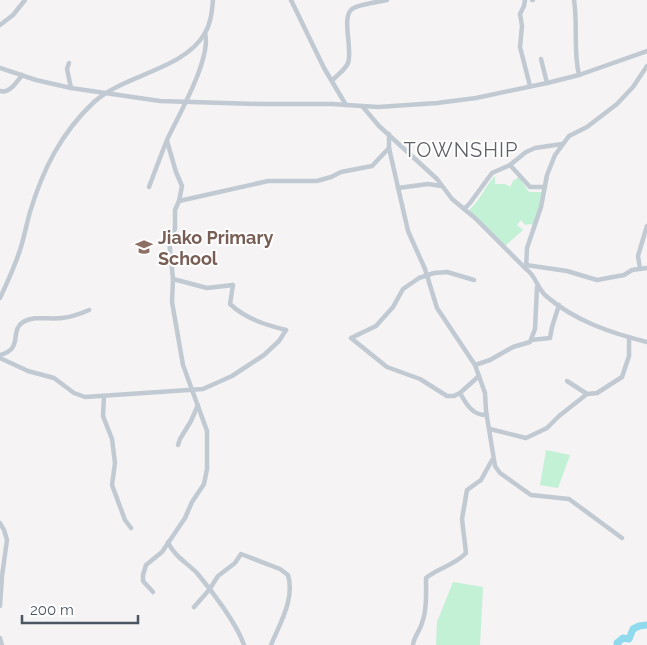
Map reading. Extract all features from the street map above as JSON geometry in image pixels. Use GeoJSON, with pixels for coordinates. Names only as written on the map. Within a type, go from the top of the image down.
{"type":"FeatureCollection","features":[{"type":"Feature","properties":{"kind":"street"},"geometry":{"type":"LineString","coordinates":[[0,25],[25,0]]}},
{"type":"Feature","properties":{"kind":"street"},"geometry":{"type":"LineString","coordinates":[[0,298],[14,269],[36,195],[55,151],[73,123],[104,94],[123,83],[173,62],[196,45],[205,33],[213,0]]}},
{"type":"Feature","properties":{"kind":"street"},"geometry":{"type":"LineString","coordinates":[[291,0],[324,68],[346,105]]}},
{"type":"Feature","properties":{"kind":"street"},"geometry":{"type":"LineString","coordinates":[[332,81],[348,62],[347,22],[350,12],[355,7],[387,0]]}},
{"type":"Feature","properties":{"kind":"street"},"geometry":{"type":"LineString","coordinates":[[525,0],[520,14],[522,26],[520,47],[530,86]]}},
{"type":"Feature","properties":{"kind":"street"},"geometry":{"type":"LineString","coordinates":[[574,0],[579,75]]}},
{"type":"Feature","properties":{"kind":"street"},"geometry":{"type":"LineString","coordinates":[[149,187],[167,141],[186,102],[206,48],[207,40],[205,33]]}},
{"type":"Feature","properties":{"kind":"street"},"geometry":{"type":"LineString","coordinates":[[0,68],[71,88],[104,94],[186,102],[346,105],[363,107],[460,101],[579,75],[647,51]]}},
{"type":"Feature","properties":{"kind":"street"},"geometry":{"type":"LineString","coordinates":[[541,59],[547,83]]}},
{"type":"Feature","properties":{"kind":"street"},"geometry":{"type":"LineString","coordinates":[[68,63],[67,69],[71,88]]}},
{"type":"Feature","properties":{"kind":"street"},"geometry":{"type":"LineString","coordinates":[[526,267],[527,248],[541,207],[547,175],[562,144],[572,134],[587,127],[617,104],[633,87],[647,66]]}},
{"type":"Feature","properties":{"kind":"street"},"geometry":{"type":"LineString","coordinates":[[0,91],[7,91],[22,75]]}},
{"type":"Feature","properties":{"kind":"street"},"geometry":{"type":"LineString","coordinates":[[363,107],[437,179],[447,194],[534,276],[537,287],[535,329],[531,340]]}},
{"type":"Feature","properties":{"kind":"street"},"geometry":{"type":"LineString","coordinates":[[389,134],[389,148],[410,236],[427,275],[441,316],[475,365],[485,393],[494,466],[500,473],[524,491],[537,496],[569,499],[622,538]]}},
{"type":"Feature","properties":{"kind":"street"},"geometry":{"type":"LineString","coordinates":[[153,592],[143,581],[144,569],[162,552],[185,518],[207,477],[208,435],[184,368],[172,302],[173,279],[169,239],[175,229],[176,207],[179,202],[182,186],[167,141]]}},
{"type":"Feature","properties":{"kind":"street"},"geometry":{"type":"LineString","coordinates":[[464,209],[492,173],[510,165],[526,152],[535,148],[562,144]]}},
{"type":"Feature","properties":{"kind":"street"},"geometry":{"type":"LineString","coordinates":[[179,202],[268,181],[317,181],[340,172],[372,166],[389,148]]}},
{"type":"Feature","properties":{"kind":"street"},"geometry":{"type":"LineString","coordinates":[[510,165],[530,186],[545,187]]}},
{"type":"Feature","properties":{"kind":"street"},"geometry":{"type":"LineString","coordinates":[[398,188],[428,184],[441,186]]}},
{"type":"Feature","properties":{"kind":"street"},"geometry":{"type":"LineString","coordinates":[[640,269],[638,256],[647,226]]}},
{"type":"Feature","properties":{"kind":"street"},"geometry":{"type":"LineString","coordinates":[[526,267],[568,271],[584,278],[597,280],[624,275],[632,270],[647,268]]}},
{"type":"Feature","properties":{"kind":"street"},"geometry":{"type":"LineString","coordinates":[[474,280],[447,272],[419,278],[406,286],[394,307],[376,326],[350,338],[387,367],[420,379],[448,396],[460,393],[479,376]]}},
{"type":"Feature","properties":{"kind":"street"},"geometry":{"type":"LineString","coordinates":[[0,357],[28,371],[54,378],[81,396],[193,390],[203,389],[232,376],[269,352],[286,330],[249,318],[235,309],[230,304],[234,285],[207,288],[173,279]]}},
{"type":"Feature","properties":{"kind":"street"},"geometry":{"type":"LineString","coordinates":[[537,287],[559,306],[589,324],[647,342]]}},
{"type":"Feature","properties":{"kind":"street"},"geometry":{"type":"LineString","coordinates":[[475,365],[499,356],[514,346],[531,340],[550,338],[559,306]]}},
{"type":"Feature","properties":{"kind":"street"},"geometry":{"type":"LineString","coordinates":[[0,357],[12,350],[18,330],[24,321],[45,317],[63,318],[78,315],[89,310]]}},
{"type":"Feature","properties":{"kind":"street"},"geometry":{"type":"LineString","coordinates":[[490,429],[529,438],[547,428],[559,416],[588,394],[597,393],[622,377],[629,356],[629,337]]}},
{"type":"Feature","properties":{"kind":"street"},"geometry":{"type":"LineString","coordinates":[[567,381],[588,394]]}},
{"type":"Feature","properties":{"kind":"street"},"geometry":{"type":"LineString","coordinates":[[460,393],[466,404],[475,413],[487,415]]}},
{"type":"Feature","properties":{"kind":"street"},"geometry":{"type":"LineString","coordinates":[[104,396],[103,416],[112,439],[115,463],[112,485],[125,520],[131,528]]}},
{"type":"Feature","properties":{"kind":"street"},"geometry":{"type":"LineString","coordinates":[[178,445],[198,405]]}},
{"type":"Feature","properties":{"kind":"street"},"geometry":{"type":"LineString","coordinates":[[413,645],[414,637],[422,623],[426,596],[426,578],[437,570],[458,560],[466,553],[462,519],[467,490],[481,480],[493,459]]}},
{"type":"Feature","properties":{"kind":"street"},"geometry":{"type":"LineString","coordinates":[[0,523],[7,540],[0,606]]}},
{"type":"Feature","properties":{"kind":"street"},"geometry":{"type":"LineString","coordinates":[[168,542],[175,553],[198,574],[235,626],[244,645]]}},
{"type":"Feature","properties":{"kind":"street"},"geometry":{"type":"LineString","coordinates":[[194,607],[218,576],[235,563],[241,554],[286,572],[289,579],[289,598],[271,645]]}},
{"type":"Feature","properties":{"kind":"street"},"geometry":{"type":"LineString","coordinates":[[0,638],[2,645]]}},
{"type":"Feature","properties":{"kind":"green space"},"geometry":{"type":"Polygon","coordinates":[[[495,176],[495,184],[505,184],[510,187],[513,181],[519,177],[529,192],[543,192],[535,226],[525,225],[521,220],[517,225],[523,230],[505,246],[469,210],[495,176]]]}},
{"type":"Feature","properties":{"kind":"green space"},"geometry":{"type":"Polygon","coordinates":[[[546,450],[570,455],[558,488],[540,485],[546,450]]]}},
{"type":"Feature","properties":{"kind":"green space"},"geometry":{"type":"Polygon","coordinates":[[[453,582],[483,587],[480,645],[436,645],[437,622],[453,582]]]}},
{"type":"Feature","properties":{"kind":"waterway"},"geometry":{"type":"LineString","coordinates":[[618,645],[617,643],[623,638],[629,639],[633,629],[647,625]]}},
{"type":"Feature","properties":{"kind":"place","name":"Jiako Primary School"},"geometry":{"type":"Point","coordinates":[144,247]}},
{"type":"Feature","properties":{"kind":"district","name":"TOWNSHIP"},"geometry":{"type":"Point","coordinates":[461,150]}}]}
